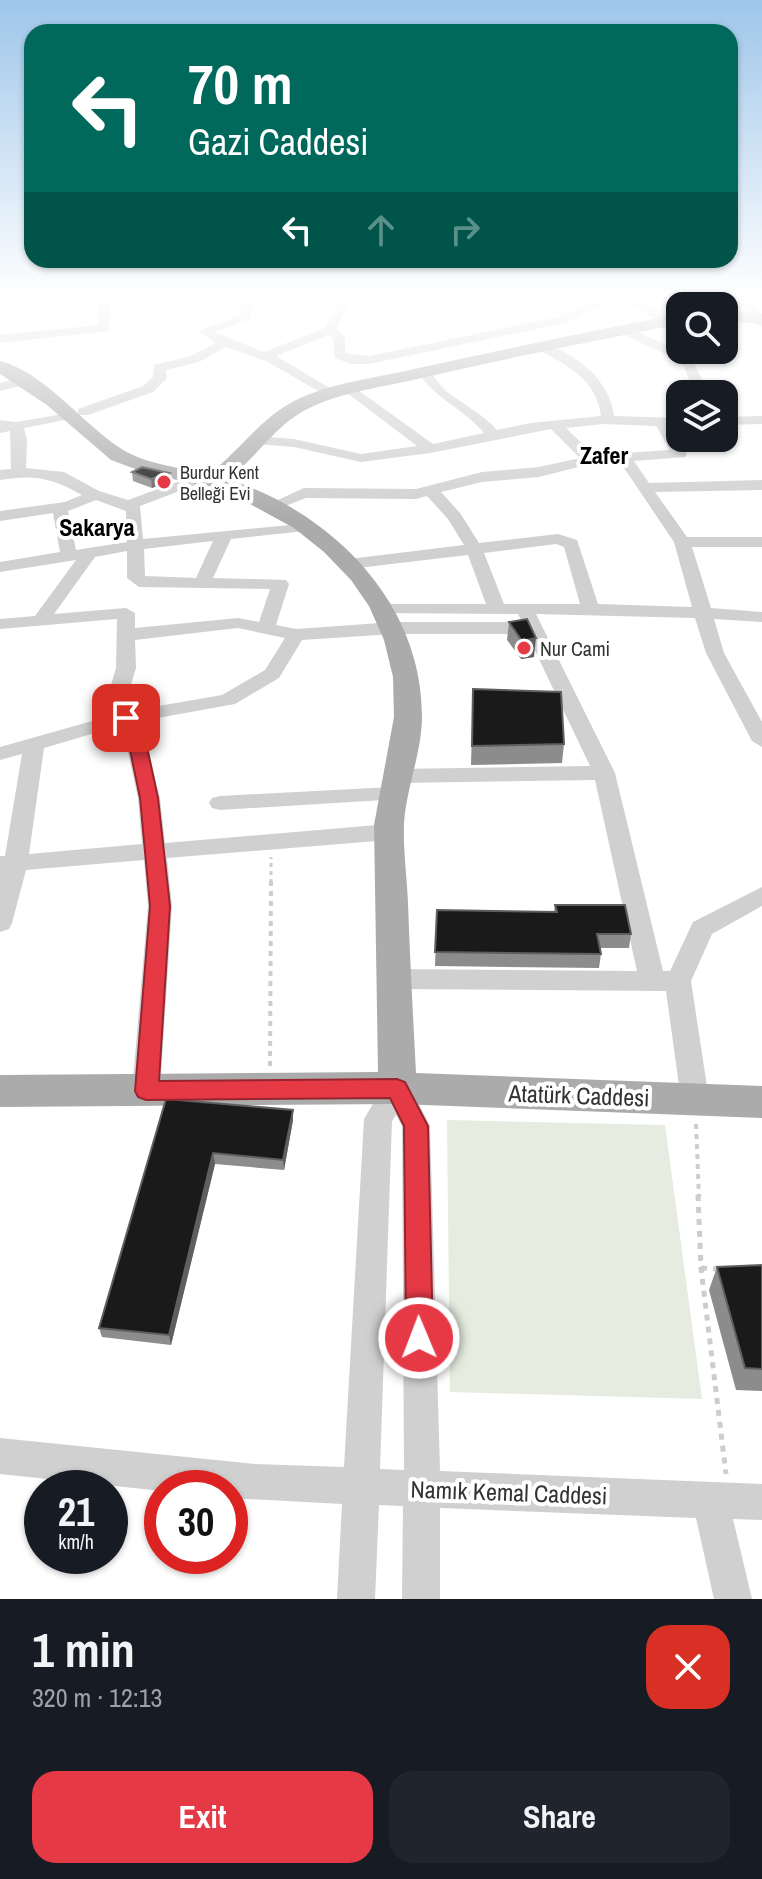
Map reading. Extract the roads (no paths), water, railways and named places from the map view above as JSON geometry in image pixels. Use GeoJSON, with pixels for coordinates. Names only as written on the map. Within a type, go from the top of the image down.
{"type":"FeatureCollection","features":[{"type":"Feature","properties":{"kind":"main road"},"geometry":{"type":"LineString","coordinates":[[7,371],[76,414]]}},
{"type":"Feature","properties":{"kind":"main road"},"geometry":{"type":"LineString","coordinates":[[25,371],[76,414],[114,454],[143,466],[206,479],[275,505],[349,564],[388,619],[406,668],[408,704],[406,739],[395,785],[389,832],[397,1088]]}},
{"type":"Feature","properties":{"kind":"main road"},"geometry":{"type":"LineString","coordinates":[[206,479],[240,460],[263,431],[295,408],[330,394],[434,371]]}},
{"type":"Feature","properties":{"kind":"main road","name":"Atatürk Caddesi"},"geometry":{"type":"LineString","coordinates":[[0,1091],[397,1088],[762,1102]]}},
{"type":"Feature","properties":{"kind":"street"},"geometry":{"type":"LineString","coordinates":[[0,429],[76,414],[148,389],[160,378],[159,371]]}},
{"type":"Feature","properties":{"kind":"street"},"geometry":{"type":"LineString","coordinates":[[290,371],[330,394]]}},
{"type":"Feature","properties":{"kind":"street"},"geometry":{"type":"LineString","coordinates":[[586,371],[596,381],[608,406],[608,421]]}},
{"type":"Feature","properties":{"kind":"street"},"geometry":{"type":"LineString","coordinates":[[424,373],[440,393],[477,416],[492,433]]}},
{"type":"Feature","properties":{"kind":"street"},"geometry":{"type":"LineString","coordinates":[[0,387],[24,381]]}},
{"type":"Feature","properties":{"kind":"street"},"geometry":{"type":"LineString","coordinates":[[351,389],[430,449]]}},
{"type":"Feature","properties":{"kind":"street"},"geometry":{"type":"LineString","coordinates":[[738,421],[762,420]]}},
{"type":"Feature","properties":{"kind":"street"},"geometry":{"type":"LineString","coordinates":[[0,421],[16,426]]}},
{"type":"Feature","properties":{"kind":"street"},"geometry":{"type":"LineString","coordinates":[[255,440],[294,443],[361,458],[430,449],[492,433],[608,421],[666,422]]}},
{"type":"Feature","properties":{"kind":"street"},"geometry":{"type":"LineString","coordinates":[[661,422],[694,470]]}},
{"type":"Feature","properties":{"kind":"street"},"geometry":{"type":"LineString","coordinates":[[16,426],[20,440],[18,472]]}},
{"type":"Feature","properties":{"kind":"street"},"geometry":{"type":"LineString","coordinates":[[556,426],[590,460]]}},
{"type":"Feature","properties":{"kind":"street"},"geometry":{"type":"LineString","coordinates":[[624,458],[682,542],[715,653],[762,741]]}},
{"type":"Feature","properties":{"kind":"street"},"geometry":{"type":"LineString","coordinates":[[275,505],[304,493],[416,494],[482,477],[539,472],[590,460],[624,458],[762,485]]}},
{"type":"Feature","properties":{"kind":"street"},"geometry":{"type":"LineString","coordinates":[[644,488],[694,470]]}},
{"type":"Feature","properties":{"kind":"street"},"geometry":{"type":"LineString","coordinates":[[0,475],[18,472],[59,475],[94,495],[134,509],[136,578],[140,580],[280,584],[266,629]]}},
{"type":"Feature","properties":{"kind":"street"},"geometry":{"type":"LineString","coordinates":[[127,506],[206,479]]}},
{"type":"Feature","properties":{"kind":"street"},"geometry":{"type":"LineString","coordinates":[[430,490],[447,505],[476,548],[497,609]]}},
{"type":"Feature","properties":{"kind":"street"},"geometry":{"type":"LineString","coordinates":[[0,516],[60,508],[94,495]]}},
{"type":"Feature","properties":{"kind":"street"},"geometry":{"type":"LineString","coordinates":[[60,508],[69,555]]}},
{"type":"Feature","properties":{"kind":"street"},"geometry":{"type":"LineString","coordinates":[[0,567],[91,551],[305,526]]}},
{"type":"Feature","properties":{"kind":"street"},"geometry":{"type":"LineString","coordinates":[[202,583],[225,534]]}},
{"type":"Feature","properties":{"kind":"street"},"geometry":{"type":"LineString","coordinates":[[349,564],[551,538],[568,542],[591,609]]}},
{"type":"Feature","properties":{"kind":"street"},"geometry":{"type":"LineString","coordinates":[[682,542],[762,542]]}},
{"type":"Feature","properties":{"kind":"street"},"geometry":{"type":"LineString","coordinates":[[42,618],[91,551]]}},
{"type":"Feature","properties":{"kind":"street"},"geometry":{"type":"LineString","coordinates":[[140,580],[122,624],[126,668],[114,709],[133,724],[149,798],[160,906],[146,1091]]}},
{"type":"Feature","properties":{"kind":"street"},"geometry":{"type":"LineString","coordinates":[[0,624],[42,618],[122,624],[238,623],[296,635],[388,619],[497,609],[529,618],[604,773],[665,981],[695,1100]]}},
{"type":"Feature","properties":{"kind":"street"},"geometry":{"type":"LineString","coordinates":[[388,619],[529,618],[591,609],[762,617]]}},
{"type":"Feature","properties":{"kind":"street"},"geometry":{"type":"LineString","coordinates":[[0,754],[126,718],[228,700],[272,674],[296,635]]}},
{"type":"Feature","properties":{"kind":"street"},"geometry":{"type":"LineString","coordinates":[[0,923],[8,863],[34,744]]}},
{"type":"Feature","properties":{"kind":"street"},"geometry":{"type":"LineString","coordinates":[[220,803],[395,785],[604,773]]}},
{"type":"Feature","properties":{"kind":"street"},"geometry":{"type":"LineString","coordinates":[[8,863],[389,832]]}},
{"type":"Feature","properties":{"kind":"street"},"geometry":{"type":"LineString","coordinates":[[665,981],[702,928],[762,895]]}},
{"type":"Feature","properties":{"kind":"street"},"geometry":{"type":"LineString","coordinates":[[394,979],[665,981]]}},
{"type":"Feature","properties":{"kind":"street"},"geometry":{"type":"LineString","coordinates":[[356,1599],[378,1119],[397,1088]]}},
{"type":"Feature","properties":{"kind":"street"},"geometry":{"type":"LineString","coordinates":[[397,1088],[416,1126],[421,1599]]}},
{"type":"Feature","properties":{"kind":"street","name":"Namık Kemal Caddesi"},"geometry":{"type":"LineString","coordinates":[[0,1456],[255,1482],[734,1500]]}},
{"type":"Feature","properties":{"kind":"street"},"geometry":{"type":"LineString","coordinates":[[733,1599],[734,1500]]}},
{"type":"Feature","properties":{"kind":"place","name":"Burdur Kent Belleği Evi"},"geometry":{"type":"Point","coordinates":[164,482]}},
{"type":"Feature","properties":{"kind":"place","name":"Nur Cami"},"geometry":{"type":"Point","coordinates":[524,648]}},
{"type":"Feature","properties":{"kind":"district","name":"Zafer"},"geometry":{"type":"Point","coordinates":[604,455]}},
{"type":"Feature","properties":{"kind":"district","name":"Sakarya"},"geometry":{"type":"Point","coordinates":[97,527]}}]}
